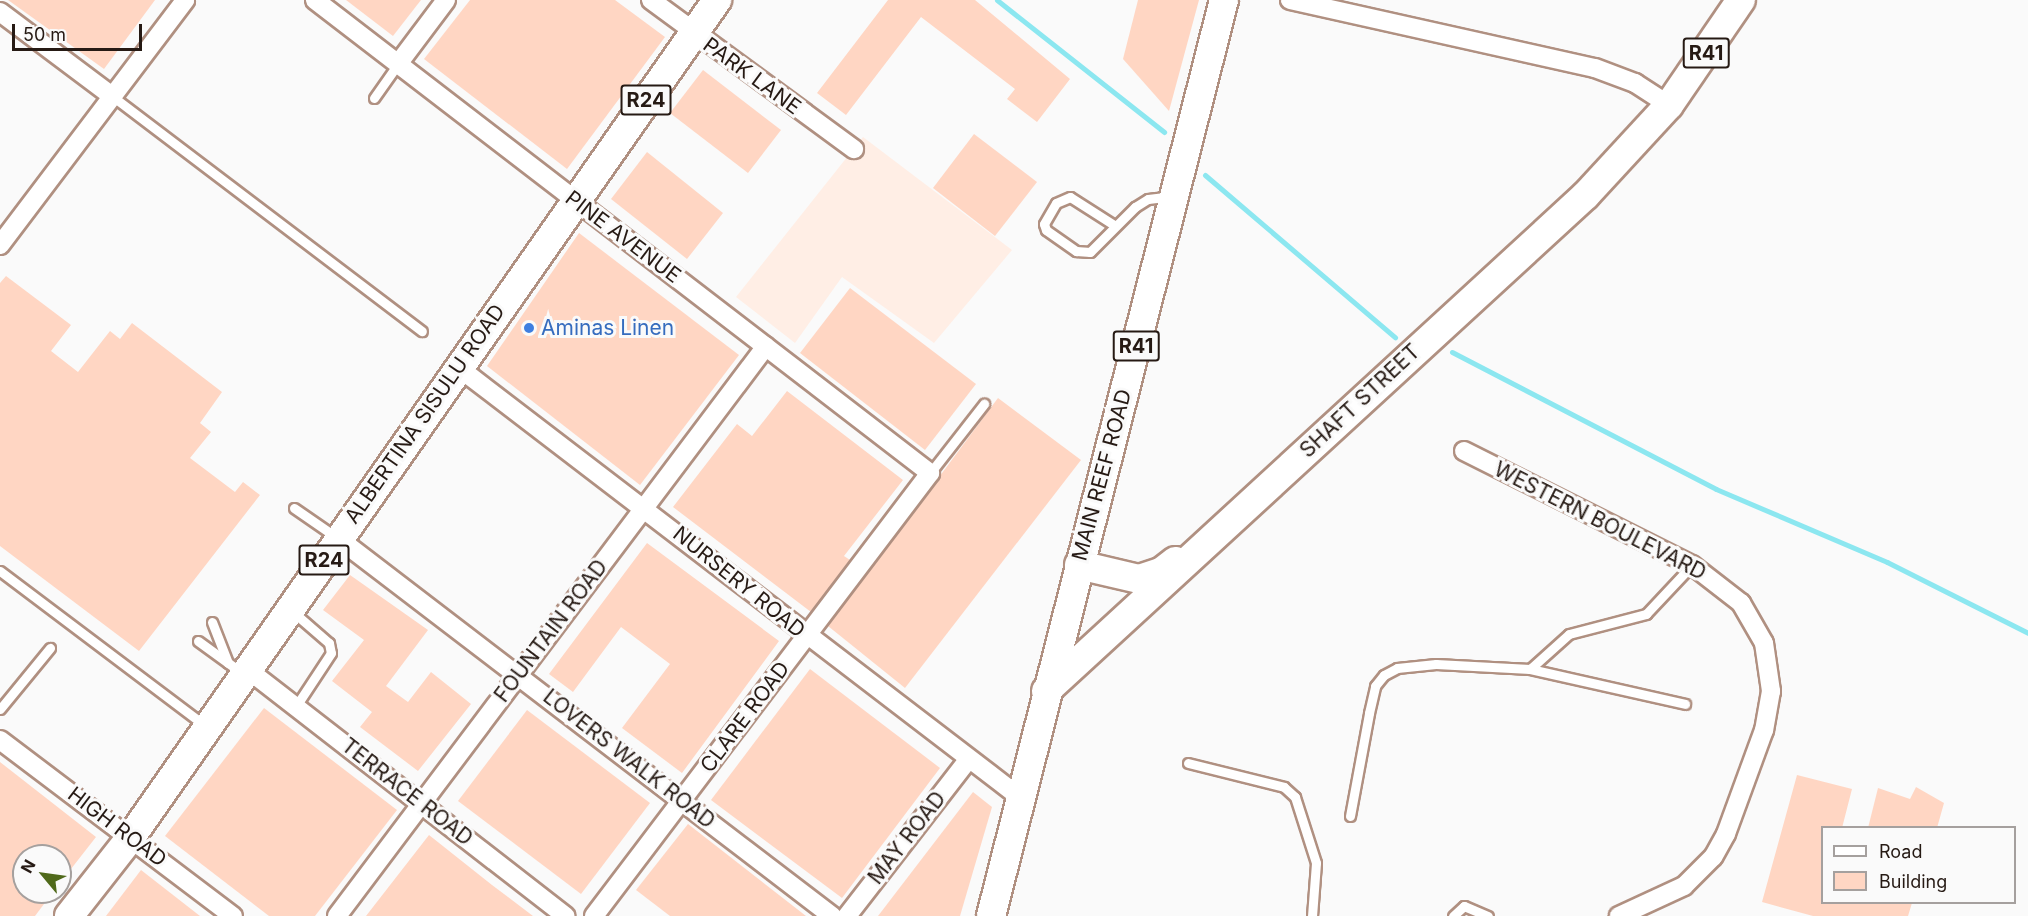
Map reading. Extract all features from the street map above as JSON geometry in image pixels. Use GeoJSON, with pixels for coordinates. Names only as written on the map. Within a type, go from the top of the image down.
{"type":"FeatureCollection","features":[{"type":"Feature","properties":{"kind":"main road","name":"ALBERTINA SISULU ROAD"},"geometry":{"type":"LineString","coordinates":[[69,916],[131,837],[207,727],[240,669],[290,609],[574,200],[717,0]]}},
{"type":"Feature","properties":{"kind":"main road","name":"MAIN REEF ROAD"},"geometry":{"type":"LineString","coordinates":[[991,916],[1046,691],[1176,196],[1224,0]]}},
{"type":"Feature","properties":{"kind":"main road","name":"SHAFT STREET"},"geometry":{"type":"LineString","coordinates":[[1046,691],[1586,195],[1669,105],[1741,0]]}},
{"type":"Feature","properties":{"kind":"main road"},"geometry":{"type":"LineString","coordinates":[[1079,565],[1131,578],[1150,577],[1197,542],[1221,531]]}},
{"type":"Feature","properties":{"kind":"street"},"geometry":{"type":"LineString","coordinates":[[0,245],[185,0]]}},
{"type":"Feature","properties":{"kind":"street","name":"PINE AVENUE"},"geometry":{"type":"LineString","coordinates":[[315,0],[930,473]]}},
{"type":"Feature","properties":{"kind":"street"},"geometry":{"type":"LineString","coordinates":[[398,64],[446,0]]}},
{"type":"Feature","properties":{"kind":"street","name":"PARK LANE"},"geometry":{"type":"LineString","coordinates":[[651,0],[693,34],[854,149]]}},
{"type":"Feature","properties":{"kind":"street"},"geometry":{"type":"LineString","coordinates":[[1290,0],[1595,68],[1635,83],[1669,105]]}},
{"type":"Feature","properties":{"kind":"street"},"geometry":{"type":"LineString","coordinates":[[0,12],[112,96]]}},
{"type":"Feature","properties":{"kind":"street","name":"FOUNTAIN ROAD"},"geometry":{"type":"LineString","coordinates":[[337,916],[766,346]]}},
{"type":"Feature","properties":{"kind":"street","name":"NURSERY ROAD"},"geometry":{"type":"LineString","coordinates":[[458,367],[644,506],[806,636],[1021,798]]}},
{"type":"Feature","properties":{"kind":"street","name":"WESTERN BOULEVARD"},"geometry":{"type":"LineString","coordinates":[[1464,451],[1692,566],[1741,603],[1764,643],[1771,690],[1764,730],[1726,834],[1713,857],[1684,886],[1619,916]]}},
{"type":"Feature","properties":{"kind":"street","name":"CLARE ROAD"},"geometry":{"type":"LineString","coordinates":[[594,916],[930,473]]}},
{"type":"Feature","properties":{"kind":"street","name":"LOVERS WALK ROAD"},"geometry":{"type":"LineString","coordinates":[[339,539],[519,673],[832,916]]}},
{"type":"Feature","properties":{"kind":"street","name":"TERRACE ROAD"},"geometry":{"type":"LineString","coordinates":[[240,669],[296,706],[565,916]]}},
{"type":"Feature","properties":{"kind":"street","name":"HIGH ROAD"},"geometry":{"type":"LineString","coordinates":[[0,740],[233,916]]}},
{"type":"Feature","properties":{"kind":"street","name":"MAY ROAD"},"geometry":{"type":"LineString","coordinates":[[847,916],[968,760]]}},
{"type":"Feature","properties":{"kind":"lane"},"geometry":{"type":"LineString","coordinates":[[374,98],[398,64]]}},
{"type":"Feature","properties":{"kind":"lane"},"geometry":{"type":"LineString","coordinates":[[112,96],[422,331]]}},
{"type":"Feature","properties":{"kind":"lane"},"geometry":{"type":"LineString","coordinates":[[1114,225],[1070,197],[1056,203],[1044,224],[1050,233],[1084,252],[1095,250],[1114,225],[1148,200],[1176,196]]}},
{"type":"Feature","properties":{"kind":"lane","name":"CLARE ROAD"},"geometry":{"type":"LineString","coordinates":[[930,473],[984,404]]}},
{"type":"Feature","properties":{"kind":"lane"},"geometry":{"type":"LineString","coordinates":[[294,508],[339,539]]}},
{"type":"Feature","properties":{"kind":"lane"},"geometry":{"type":"LineString","coordinates":[[1530,669],[1569,634],[1646,614],[1692,566]]}},
{"type":"Feature","properties":{"kind":"lane"},"geometry":{"type":"LineString","coordinates":[[0,571],[207,727]]}},
{"type":"Feature","properties":{"kind":"lane"},"geometry":{"type":"LineString","coordinates":[[290,609],[320,633],[329,643],[331,653],[296,706]]}},
{"type":"Feature","properties":{"kind":"lane"},"geometry":{"type":"LineString","coordinates":[[212,622],[240,669]]}},
{"type":"Feature","properties":{"kind":"lane"},"geometry":{"type":"LineString","coordinates":[[198,641],[240,669]]}},
{"type":"Feature","properties":{"kind":"lane"},"geometry":{"type":"LineString","coordinates":[[0,710],[50,648]]}},
{"type":"Feature","properties":{"kind":"lane"},"geometry":{"type":"LineString","coordinates":[[1350,816],[1375,687],[1383,675],[1397,668],[1436,664],[1530,669],[1684,704]]}},
{"type":"Feature","properties":{"kind":"lane"},"geometry":{"type":"LineString","coordinates":[[1188,763],[1284,787],[1295,797],[1316,863],[1312,916]]}},
{"type":"Feature","properties":{"kind":"lane"},"geometry":{"type":"LineString","coordinates":[[1453,916],[1464,906],[1479,909],[1488,916]]}},
{"type":"Feature","properties":{"kind":"shaded area"},"geometry":{"type":"Polygon","coordinates":[[[863,137],[1012,250],[934,343],[842,277],[795,343],[736,297],[863,137]]]}},
{"type":"Feature","properties":{"kind":"building"},"geometry":{"type":"Polygon","coordinates":[[[8,0],[155,0],[104,69],[8,0]]]}},
{"type":"Feature","properties":{"kind":"building"},"geometry":{"type":"Polygon","coordinates":[[[346,0],[421,0],[393,36],[346,0]]]}},
{"type":"Feature","properties":{"kind":"building"},"geometry":{"type":"Polygon","coordinates":[[[470,0],[615,0],[665,37],[567,169],[424,59],[470,0]]]}},
{"type":"Feature","properties":{"kind":"building"},"geometry":{"type":"Polygon","coordinates":[[[888,0],[975,0],[1070,79],[1037,122],[1007,99],[1015,89],[921,17],[846,115],[817,93],[888,0]]]}},
{"type":"Feature","properties":{"kind":"building"},"geometry":{"type":"Polygon","coordinates":[[[1138,0],[1199,0],[1169,111],[1123,59],[1138,0]]]}},
{"type":"Feature","properties":{"kind":"building"},"geometry":{"type":"Polygon","coordinates":[[[703,70],[781,130],[748,173],[670,113],[703,70]]]}},
{"type":"Feature","properties":{"kind":"building"},"geometry":{"type":"Polygon","coordinates":[[[974,134],[1037,182],[995,236],[933,188],[974,134]]]}},
{"type":"Feature","properties":{"kind":"building"},"geometry":{"type":"Polygon","coordinates":[[[647,152],[723,213],[687,259],[611,199],[647,152]]]}},
{"type":"Feature","properties":{"kind":"building"},"geometry":{"type":"Polygon","coordinates":[[[579,233],[739,355],[640,485],[487,366],[579,233]]]}},
{"type":"Feature","properties":{"kind":"building"},"geometry":{"type":"Polygon","coordinates":[[[6,276],[71,325],[51,351],[78,372],[110,331],[120,339],[132,323],[222,392],[200,423],[211,432],[190,458],[235,492],[243,482],[260,495],[139,651],[0,546],[0,283],[6,276]]]}},
{"type":"Feature","properties":{"kind":"building"},"geometry":{"type":"Polygon","coordinates":[[[850,288],[976,384],[925,450],[800,353],[850,288]]]}},
{"type":"Feature","properties":{"kind":"building"},"geometry":{"type":"Polygon","coordinates":[[[787,391],[903,480],[844,556],[850,560],[811,612],[673,507],[737,424],[752,436],[787,391]]]}},
{"type":"Feature","properties":{"kind":"building"},"geometry":{"type":"Polygon","coordinates":[[[998,398],[1081,460],[905,688],[828,626],[998,398]]]}},
{"type":"Feature","properties":{"kind":"building"},"geometry":{"type":"Polygon","coordinates":[[[647,543],[779,641],[682,773],[622,728],[670,664],[621,627],[573,692],[549,674],[647,543]]]}},
{"type":"Feature","properties":{"kind":"building"},"geometry":{"type":"Polygon","coordinates":[[[350,575],[428,630],[386,686],[408,702],[431,672],[471,704],[418,771],[360,727],[372,712],[332,681],[364,640],[323,610],[350,575]]]}},
{"type":"Feature","properties":{"kind":"building"},"geometry":{"type":"Polygon","coordinates":[[[810,669],[940,768],[842,898],[711,800],[810,669]]]}},
{"type":"Feature","properties":{"kind":"building"},"geometry":{"type":"Polygon","coordinates":[[[264,708],[397,810],[315,916],[269,916],[165,836],[264,708]]]}},
{"type":"Feature","properties":{"kind":"building"},"geometry":{"type":"Polygon","coordinates":[[[527,710],[650,803],[581,894],[458,801],[527,710]]]}},
{"type":"Feature","properties":{"kind":"building"},"geometry":{"type":"Polygon","coordinates":[[[0,762],[96,837],[72,868],[72,844],[12,844],[12,904],[44,904],[35,916],[0,916],[0,762]]]}},
{"type":"Feature","properties":{"kind":"building"},"geometry":{"type":"Polygon","coordinates":[[[1797,775],[1852,789],[1843,826],[1821,826],[1821,904],[1912,904],[1908,916],[1813,916],[1762,902],[1797,775]]]}},
{"type":"Feature","properties":{"kind":"building"},"geometry":{"type":"Polygon","coordinates":[[[1916,787],[1944,803],[1938,826],[1868,826],[1878,788],[1910,799],[1916,787]]]}},
{"type":"Feature","properties":{"kind":"building"},"geometry":{"type":"Polygon","coordinates":[[[973,792],[992,807],[960,916],[878,916],[973,792]]]}},
{"type":"Feature","properties":{"kind":"building"},"geometry":{"type":"Polygon","coordinates":[[[688,824],[806,916],[670,916],[636,890],[688,824]]]}},
{"type":"Feature","properties":{"kind":"building"},"geometry":{"type":"Polygon","coordinates":[[[429,835],[492,885],[533,916],[366,916],[429,835]]]}},
{"type":"Feature","properties":{"kind":"building"},"geometry":{"type":"Polygon","coordinates":[[[141,870],[200,916],[106,916],[141,870]]]}},
{"type":"Feature","properties":{"kind":"waterway"},"geometry":{"type":"LineString","coordinates":[[997,0],[1164,132]]}},
{"type":"Feature","properties":{"kind":"waterway"},"geometry":{"type":"LineString","coordinates":[[1205,175],[1395,337]]}},
{"type":"Feature","properties":{"kind":"waterway"},"geometry":{"type":"LineString","coordinates":[[1452,352],[1716,489],[1887,562],[2028,633]]}},
{"type":"Feature","properties":{"kind":"place","name":"Aminas Linen"},"geometry":{"type":"Point","coordinates":[529,328]}}]}
